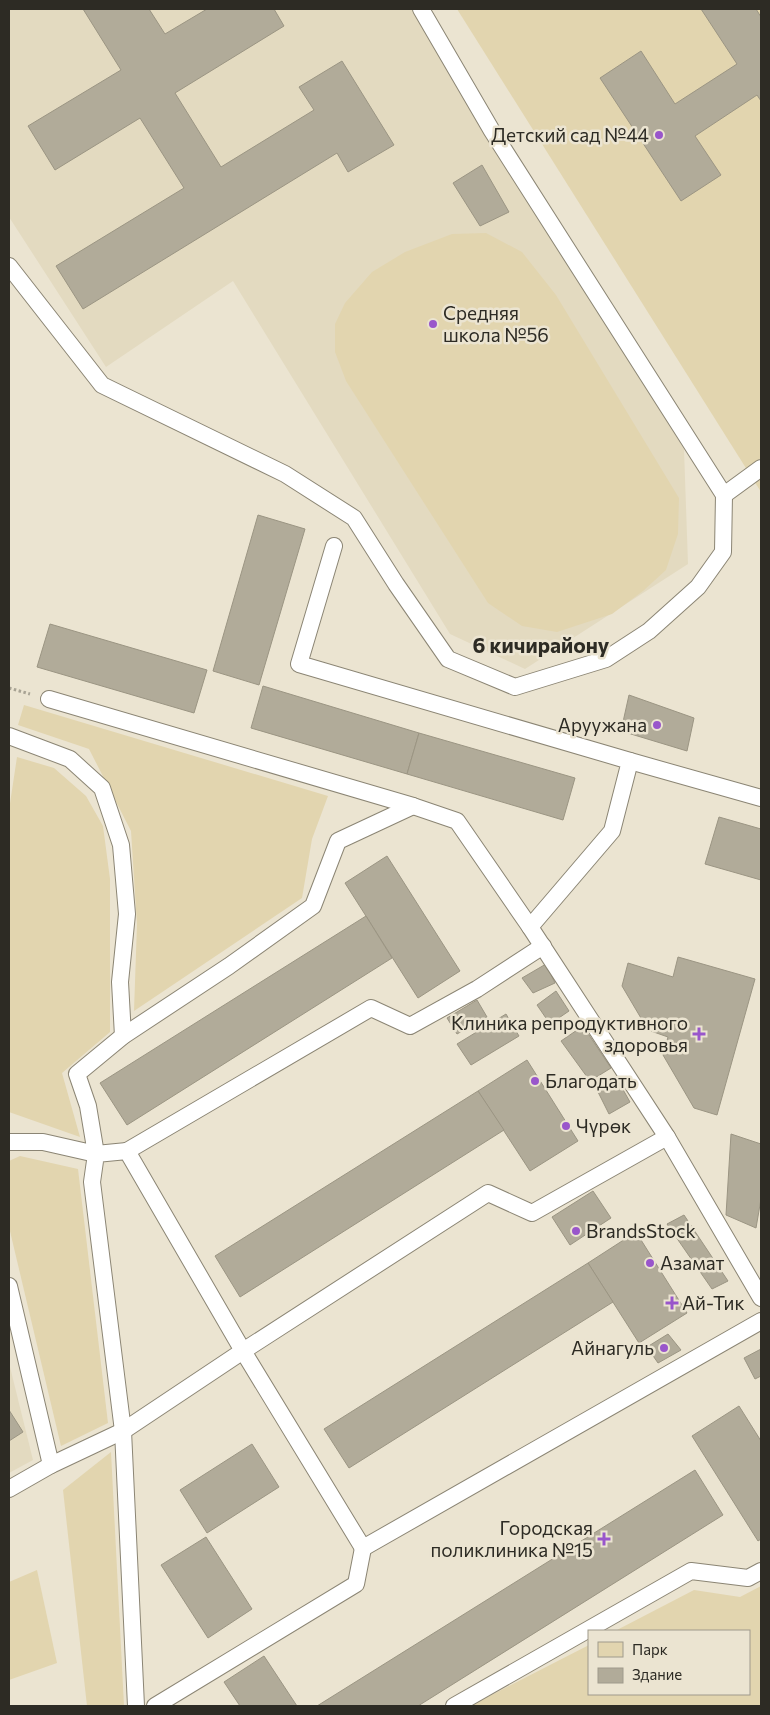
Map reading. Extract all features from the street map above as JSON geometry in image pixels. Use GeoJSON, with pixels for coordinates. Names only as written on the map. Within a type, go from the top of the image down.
{"type":"FeatureCollection","features":[{"type":"Feature","properties":{"kind":"lane"},"geometry":{"type":"LineString","coordinates":[[10,269],[102,385],[285,474],[354,518],[396,584],[448,659],[515,687],[606,659],[649,631],[698,587],[722,552],[724,495],[492,131],[421,9]]}},
{"type":"Feature","properties":{"kind":"lane"},"geometry":{"type":"LineString","coordinates":[[9,288],[10,269]]}},
{"type":"Feature","properties":{"kind":"lane"},"geometry":{"type":"LineString","coordinates":[[724,495],[761,468]]}},
{"type":"Feature","properties":{"kind":"lane"},"geometry":{"type":"LineString","coordinates":[[334,546],[299,664],[761,798]]}},
{"type":"Feature","properties":{"kind":"lane"},"geometry":{"type":"LineString","coordinates":[[49,700],[413,806],[457,821],[543,946],[667,1137],[761,1298]]}},
{"type":"Feature","properties":{"kind":"lane"},"geometry":{"type":"LineString","coordinates":[[9,736],[70,759],[102,788],[121,845],[127,914],[120,982],[123,1036]]}},
{"type":"Feature","properties":{"kind":"lane"},"geometry":{"type":"LineString","coordinates":[[530,927],[612,831],[630,761]]}},
{"type":"Feature","properties":{"kind":"lane"},"geometry":{"type":"LineString","coordinates":[[136,1706],[123,1431],[92,1182],[96,1154],[88,1106],[78,1074],[123,1036],[229,966],[314,906],[338,841],[413,806]]}},
{"type":"Feature","properties":{"kind":"lane"},"geometry":{"type":"LineString","coordinates":[[9,1142],[43,1142],[96,1154],[126,1151],[371,1008],[410,1026],[477,989],[543,946]]}},
{"type":"Feature","properties":{"kind":"lane"},"geometry":{"type":"LineString","coordinates":[[9,1489],[51,1465],[123,1431],[488,1193],[532,1213],[667,1137]]}},
{"type":"Feature","properties":{"kind":"lane"},"geometry":{"type":"LineString","coordinates":[[126,1151],[243,1351],[362,1548],[356,1584],[155,1706]]}},
{"type":"Feature","properties":{"kind":"lane"},"geometry":{"type":"LineString","coordinates":[[9,1286],[51,1465]]}},
{"type":"Feature","properties":{"kind":"lane"},"geometry":{"type":"LineString","coordinates":[[362,1548],[761,1321]]}},
{"type":"Feature","properties":{"kind":"lane"},"geometry":{"type":"LineString","coordinates":[[454,1706],[691,1571],[748,1578],[761,1571]]}},
{"type":"Feature","properties":{"kind":"shaded area","name":"Средняя школа №56"},"geometry":{"type":"Polygon","coordinates":[[[9,9],[412,9],[684,449],[688,564],[525,669],[450,634],[233,281],[106,367],[9,217],[9,9]]]}},
{"type":"Feature","properties":{"kind":"shaded area"},"geometry":{"type":"Polygon","coordinates":[[[9,1363],[33,1460],[9,1473],[9,1363]]]}},
{"type":"Feature","properties":{"kind":"green space","name":"Детский сад №44"},"geometry":{"type":"Polygon","coordinates":[[[457,9],[761,9],[761,492],[457,9]]]}},
{"type":"Feature","properties":{"kind":"green space"},"geometry":{"type":"Polygon","coordinates":[[[486,233],[522,252],[556,295],[679,498],[678,534],[666,570],[643,591],[612,614],[557,632],[522,626],[488,603],[346,381],[335,352],[335,324],[345,303],[372,272],[405,252],[452,234],[486,233]]]}},
{"type":"Feature","properties":{"kind":"green space"},"geometry":{"type":"Polygon","coordinates":[[[24,705],[328,796],[312,839],[302,898],[134,1011],[137,924],[131,831],[89,749],[18,725],[24,705]]]}},
{"type":"Feature","properties":{"kind":"green space"},"geometry":{"type":"Polygon","coordinates":[[[17,757],[54,768],[86,796],[103,826],[110,879],[110,1032],[62,1073],[80,1137],[9,1112],[9,810],[17,757]]]}},
{"type":"Feature","properties":{"kind":"green space"},"geometry":{"type":"Polygon","coordinates":[[[20,1156],[78,1169],[108,1423],[61,1446],[9,1227],[9,1161],[20,1156]]]}},
{"type":"Feature","properties":{"kind":"green space"},"geometry":{"type":"Polygon","coordinates":[[[111,1452],[124,1706],[87,1706],[63,1490],[111,1452]]]}},
{"type":"Feature","properties":{"kind":"green space"},"geometry":{"type":"Polygon","coordinates":[[[37,1570],[57,1663],[9,1680],[9,1582],[37,1570]]]}},
{"type":"Feature","properties":{"kind":"green space"},"geometry":{"type":"Polygon","coordinates":[[[761,1586],[761,1706],[470,1706],[588,1646],[588,1695],[750,1695],[750,1630],[617,1630],[694,1590],[740,1597],[761,1586]]]}},
{"type":"Feature","properties":{"kind":"building"},"geometry":{"type":"Polygon","coordinates":[[[83,9],[149,9],[165,34],[207,9],[274,9],[284,26],[175,93],[221,167],[314,110],[299,87],[342,61],[394,145],[348,172],[337,153],[83,309],[56,266],[184,188],[140,118],[55,170],[28,126],[121,70],[83,9]]]}},
{"type":"Feature","properties":{"kind":"building"},"geometry":{"type":"Polygon","coordinates":[[[701,9],[756,9],[761,17],[761,101],[757,95],[695,136],[721,175],[681,201],[600,78],[641,51],[675,104],[737,64],[701,9]]]}},
{"type":"Feature","properties":{"kind":"building"},"geometry":{"type":"Polygon","coordinates":[[[482,165],[509,212],[480,226],[453,183],[482,165]]]}},
{"type":"Feature","properties":{"kind":"building"},"geometry":{"type":"Polygon","coordinates":[[[258,515],[305,529],[259,685],[213,671],[258,515]]]}},
{"type":"Feature","properties":{"kind":"building"},"geometry":{"type":"Polygon","coordinates":[[[50,624],[207,670],[194,713],[37,667],[50,624]]]}},
{"type":"Feature","properties":{"kind":"building"},"geometry":{"type":"Polygon","coordinates":[[[263,686],[419,733],[407,774],[251,728],[263,686]]]}},
{"type":"Feature","properties":{"kind":"building","name":"Аруужана"},"geometry":{"type":"Polygon","coordinates":[[[629,695],[694,718],[687,751],[621,731],[629,695]]]}},
{"type":"Feature","properties":{"kind":"building"},"geometry":{"type":"Polygon","coordinates":[[[419,733],[575,778],[563,820],[407,774],[419,733]]]}},
{"type":"Feature","properties":{"kind":"building"},"geometry":{"type":"Polygon","coordinates":[[[719,817],[761,829],[761,880],[705,864],[719,817]]]}},
{"type":"Feature","properties":{"kind":"building"},"geometry":{"type":"Polygon","coordinates":[[[387,856],[460,971],[418,998],[345,883],[387,856]]]}},
{"type":"Feature","properties":{"kind":"building"},"geometry":{"type":"Polygon","coordinates":[[[366,916],[392,958],[127,1125],[100,1083],[366,916]]]}},
{"type":"Feature","properties":{"kind":"building","name":"Клиника репродуктивного здоровья"},"geometry":{"type":"Polygon","coordinates":[[[678,957],[755,979],[717,1115],[694,1108],[663,1055],[668,1037],[648,1030],[622,986],[628,963],[673,977],[678,957]]]}},
{"type":"Feature","properties":{"kind":"building"},"geometry":{"type":"Polygon","coordinates":[[[546,964],[555,983],[533,993],[522,978],[546,964]]]}},
{"type":"Feature","properties":{"kind":"building"},"geometry":{"type":"Polygon","coordinates":[[[556,991],[569,1011],[550,1024],[537,1005],[556,991]]]}},
{"type":"Feature","properties":{"kind":"building"},"geometry":{"type":"Polygon","coordinates":[[[477,1000],[487,1017],[457,1034],[447,1018],[477,1000]]]}},
{"type":"Feature","properties":{"kind":"building"},"geometry":{"type":"Polygon","coordinates":[[[506,1014],[519,1036],[471,1065],[457,1044],[506,1014]]]}},
{"type":"Feature","properties":{"kind":"building"},"geometry":{"type":"Polygon","coordinates":[[[583,1026],[611,1068],[590,1081],[561,1041],[583,1026]]]}},
{"type":"Feature","properties":{"kind":"building"},"geometry":{"type":"Polygon","coordinates":[[[527,1060],[578,1141],[530,1171],[478,1091],[527,1060]]]}},
{"type":"Feature","properties":{"kind":"building"},"geometry":{"type":"Polygon","coordinates":[[[617,1079],[630,1102],[609,1114],[597,1090],[617,1079]]]}},
{"type":"Feature","properties":{"kind":"building"},"geometry":{"type":"Polygon","coordinates":[[[478,1091],[504,1130],[240,1297],[215,1256],[478,1091]]]}},
{"type":"Feature","properties":{"kind":"building"},"geometry":{"type":"Polygon","coordinates":[[[731,1134],[761,1144],[761,1199],[756,1228],[726,1215],[731,1134]]]}},
{"type":"Feature","properties":{"kind":"building","name":"BrandsStock"},"geometry":{"type":"Polygon","coordinates":[[[593,1191],[611,1218],[570,1245],[552,1217],[593,1191]]]}},
{"type":"Feature","properties":{"kind":"building"},"geometry":{"type":"Polygon","coordinates":[[[684,1215],[728,1281],[712,1289],[667,1224],[684,1215]]]}},
{"type":"Feature","properties":{"kind":"building"},"geometry":{"type":"Polygon","coordinates":[[[636,1232],[687,1313],[639,1343],[588,1263],[636,1232]]]}},
{"type":"Feature","properties":{"kind":"building"},"geometry":{"type":"Polygon","coordinates":[[[588,1263],[613,1302],[349,1468],[324,1429],[588,1263]]]}},
{"type":"Feature","properties":{"kind":"building","name":"Айнагуль"},"geometry":{"type":"Polygon","coordinates":[[[668,1334],[681,1350],[658,1363],[647,1347],[668,1334]]]}},
{"type":"Feature","properties":{"kind":"building"},"geometry":{"type":"Polygon","coordinates":[[[761,1349],[761,1376],[755,1379],[744,1358],[761,1349]]]}},
{"type":"Feature","properties":{"kind":"building"},"geometry":{"type":"Polygon","coordinates":[[[739,1406],[761,1441],[761,1539],[758,1541],[692,1436],[739,1406]]]}},
{"type":"Feature","properties":{"kind":"building"},"geometry":{"type":"Polygon","coordinates":[[[9,1410],[23,1432],[9,1441],[9,1410]]]}},
{"type":"Feature","properties":{"kind":"building"},"geometry":{"type":"Polygon","coordinates":[[[252,1444],[279,1487],[207,1533],[180,1490],[252,1444]]]}},
{"type":"Feature","properties":{"kind":"building"},"geometry":{"type":"Polygon","coordinates":[[[695,1470],[723,1515],[418,1706],[317,1706],[695,1470]]]}},
{"type":"Feature","properties":{"kind":"building"},"geometry":{"type":"Polygon","coordinates":[[[206,1537],[252,1609],[208,1638],[161,1565],[206,1537]]]}},
{"type":"Feature","properties":{"kind":"building"},"geometry":{"type":"Polygon","coordinates":[[[264,1656],[297,1706],[240,1706],[224,1682],[264,1656]]]}},
{"type":"Feature","properties":{"kind":"place","name":"Детский сад №44"},"geometry":{"type":"Point","coordinates":[659,135]}},
{"type":"Feature","properties":{"kind":"place","name":"Средняя школа №56"},"geometry":{"type":"Point","coordinates":[433,324]}},
{"type":"Feature","properties":{"kind":"place","name":"Аруужана"},"geometry":{"type":"Point","coordinates":[657,725]}},
{"type":"Feature","properties":{"kind":"place","name":"Клиника репродуктивного здоровья"},"geometry":{"type":"Point","coordinates":[699,1034]}},
{"type":"Feature","properties":{"kind":"place","name":"Благодать"},"geometry":{"type":"Point","coordinates":[535,1081]}},
{"type":"Feature","properties":{"kind":"place","name":"Чүрөк"},"geometry":{"type":"Point","coordinates":[566,1126]}},
{"type":"Feature","properties":{"kind":"place","name":"BrandsStock"},"geometry":{"type":"Point","coordinates":[576,1231]}},
{"type":"Feature","properties":{"kind":"place","name":"Азамат"},"geometry":{"type":"Point","coordinates":[650,1263]}},
{"type":"Feature","properties":{"kind":"place","name":"Ай-Тик"},"geometry":{"type":"Point","coordinates":[672,1303]}},
{"type":"Feature","properties":{"kind":"place","name":"Айнагуль"},"geometry":{"type":"Point","coordinates":[664,1348]}},
{"type":"Feature","properties":{"kind":"place","name":"Городская поликлиника №15"},"geometry":{"type":"Point","coordinates":[604,1539]}},
{"type":"Feature","properties":{"kind":"district","name":"6 кичирайону"},"geometry":{"type":"Point","coordinates":[541,646]}}]}
